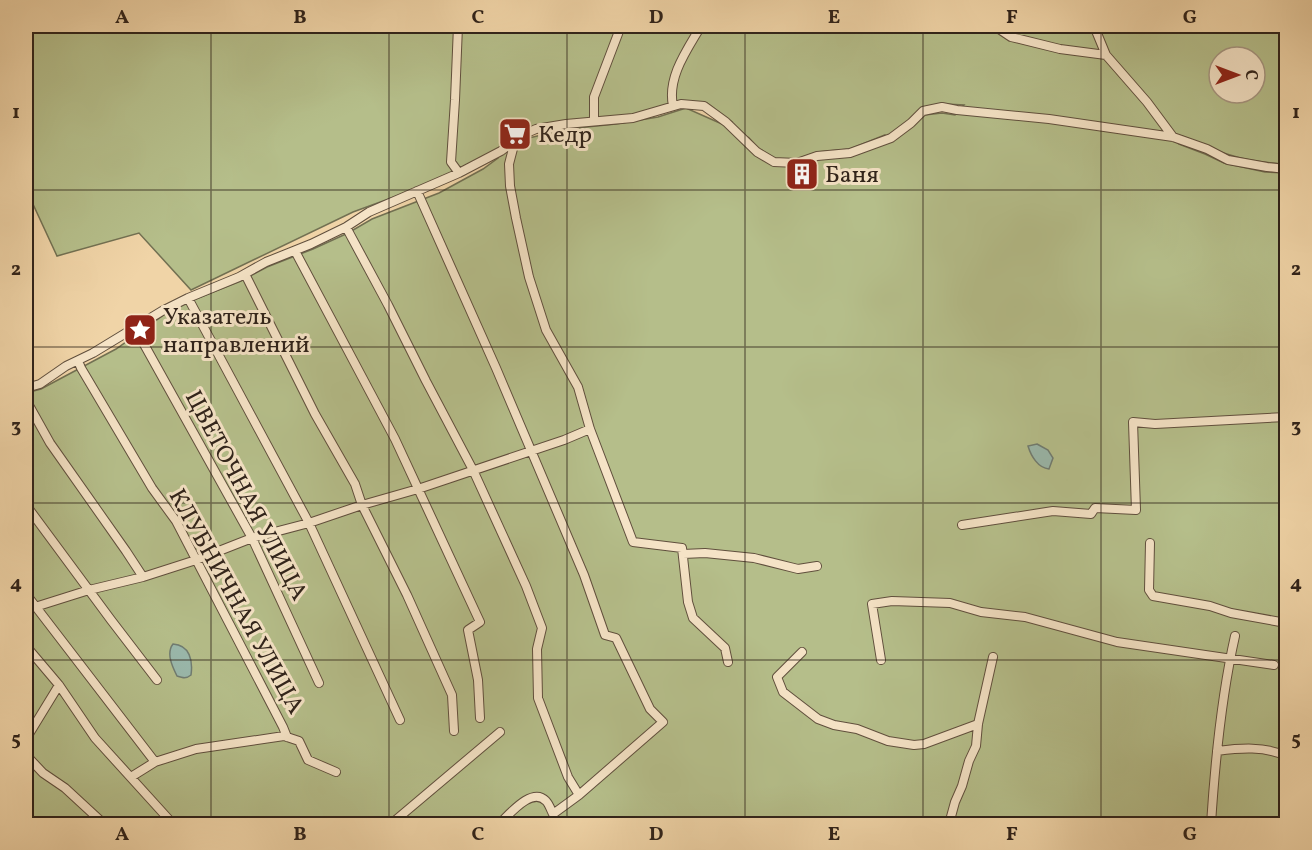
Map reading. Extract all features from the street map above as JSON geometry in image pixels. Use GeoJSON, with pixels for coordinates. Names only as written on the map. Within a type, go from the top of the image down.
{"type":"FeatureCollection","features":[{"type":"Feature","properties":{"kind":"street"},"geometry":{"type":"LineString","coordinates":[[458,26],[451,162],[459,173]]}},
{"type":"Feature","properties":{"kind":"street"},"geometry":{"type":"LineString","coordinates":[[594,121],[594,97],[621,26]]}},
{"type":"Feature","properties":{"kind":"street"},"geometry":{"type":"LineString","coordinates":[[673,106],[671,98],[677,67],[701,26]]}},
{"type":"Feature","properties":{"kind":"street"},"geometry":{"type":"LineString","coordinates":[[1004,32],[1037,26]]}},
{"type":"Feature","properties":{"kind":"street"},"geometry":{"type":"LineString","coordinates":[[1094,26],[1106,55],[1147,102],[1173,137]]}},
{"type":"Feature","properties":{"kind":"street"},"geometry":{"type":"LineString","coordinates":[[996,27],[1011,37],[1060,49],[1106,55]]}},
{"type":"Feature","properties":{"kind":"street"},"geometry":{"type":"LineString","coordinates":[[26,388],[40,384],[66,366],[162,311],[245,274],[266,262],[296,251],[346,227],[369,212],[459,173],[536,129],[633,118],[681,104],[704,106],[726,122],[757,152],[774,162],[797,163],[817,156],[850,153],[891,138],[923,111],[942,107],[957,111],[1048,119],[1173,137],[1207,149],[1228,160],[1287,169]]}},
{"type":"Feature","properties":{"kind":"street"},"geometry":{"type":"LineString","coordinates":[[516,140],[509,164],[510,186],[523,254],[546,330],[578,387],[590,429],[633,542],[682,548],[688,602],[693,618],[725,648],[728,662]]}},
{"type":"Feature","properties":{"kind":"street"},"geometry":{"type":"LineString","coordinates":[[417,191],[496,368],[584,575],[605,635],[616,638],[650,709],[663,722],[579,795],[553,814],[546,800],[537,796],[526,798],[499,825]]}},
{"type":"Feature","properties":{"kind":"street"},"geometry":{"type":"LineString","coordinates":[[346,227],[473,470],[526,586],[542,628],[537,649],[538,698],[568,777],[579,795]]}},
{"type":"Feature","properties":{"kind":"street"},"geometry":{"type":"LineString","coordinates":[[296,251],[395,439],[480,622],[468,630],[478,680],[480,718]]}},
{"type":"Feature","properties":{"kind":"street"},"geometry":{"type":"LineString","coordinates":[[245,274],[315,414],[355,484],[362,505],[407,595],[452,695],[454,731]]}},
{"type":"Feature","properties":{"kind":"street"},"geometry":{"type":"LineString","coordinates":[[188,298],[309,523],[400,720]]}},
{"type":"Feature","properties":{"kind":"street","name":"ЦВЕТОЧНАЯ УЛИЦА"},"geometry":{"type":"LineString","coordinates":[[135,328],[252,538],[319,683]]}},
{"type":"Feature","properties":{"kind":"street","name":"КЛУБНИЧНАЯ УЛИЦА"},"geometry":{"type":"LineString","coordinates":[[78,360],[152,488],[176,521],[287,737],[299,741],[308,760],[336,772]]}},
{"type":"Feature","properties":{"kind":"street"},"geometry":{"type":"LineString","coordinates":[[26,400],[50,443],[143,577]]}},
{"type":"Feature","properties":{"kind":"street"},"geometry":{"type":"LineString","coordinates":[[962,525],[1053,511],[1091,514],[1095,508],[1136,510],[1133,422],[1155,424],[1287,417]]}},
{"type":"Feature","properties":{"kind":"street"},"geometry":{"type":"LineString","coordinates":[[35,607],[89,590],[143,577],[196,560],[252,538],[418,489],[564,440],[590,429]]}},
{"type":"Feature","properties":{"kind":"street"},"geometry":{"type":"LineString","coordinates":[[26,505],[157,680]]}},
{"type":"Feature","properties":{"kind":"street"},"geometry":{"type":"LineString","coordinates":[[1150,543],[1149,590],[1153,596],[1287,623]]}},
{"type":"Feature","properties":{"kind":"street"},"geometry":{"type":"LineString","coordinates":[[683,555],[705,553],[754,558],[798,569],[817,566]]}},
{"type":"Feature","properties":{"kind":"street"},"geometry":{"type":"LineString","coordinates":[[26,594],[155,762]]}},
{"type":"Feature","properties":{"kind":"street"},"geometry":{"type":"LineString","coordinates":[[881,660],[872,604],[892,601],[950,603],[981,612],[1024,617],[1117,642],[1274,664]]}},
{"type":"Feature","properties":{"kind":"street"},"geometry":{"type":"LineString","coordinates":[[1211,825],[1217,751],[1235,636]]}},
{"type":"Feature","properties":{"kind":"street"},"geometry":{"type":"LineString","coordinates":[[26,646],[59,685],[95,738],[173,825]]}},
{"type":"Feature","properties":{"kind":"street"},"geometry":{"type":"LineString","coordinates":[[802,652],[777,677],[783,692],[818,719],[857,729],[888,741],[914,745],[924,744],[978,724]]}},
{"type":"Feature","properties":{"kind":"street"},"geometry":{"type":"LineString","coordinates":[[949,825],[976,746],[978,724],[993,657]]}},
{"type":"Feature","properties":{"kind":"street"},"geometry":{"type":"LineString","coordinates":[[26,739],[59,685]]}},
{"type":"Feature","properties":{"kind":"street"},"geometry":{"type":"LineString","coordinates":[[391,825],[500,732]]}},
{"type":"Feature","properties":{"kind":"street"},"geometry":{"type":"LineString","coordinates":[[131,777],[155,762],[196,749],[287,737]]}},
{"type":"Feature","properties":{"kind":"street"},"geometry":{"type":"LineString","coordinates":[[1217,751],[1258,748],[1287,756]]}},
{"type":"Feature","properties":{"kind":"street"},"geometry":{"type":"LineString","coordinates":[[26,755],[43,773],[65,788],[104,825]]}},
{"type":"Feature","properties":{"kind":"street"},"geometry":{"type":"LineString","coordinates":[[890,825],[902,823],[911,825]]}},
{"type":"Feature","properties":{"kind":"green space"},"geometry":{"type":"Polygon","coordinates":[[[26,26],[1286,26],[1286,164],[1237,157],[1172,133],[1163,132],[1179,144],[1224,163],[1265,172],[1286,173],[1286,824],[26,824],[26,393],[41,389],[116,349],[175,307],[313,249],[372,219],[439,193],[483,169],[498,158],[495,152],[435,182],[353,212],[191,290],[139,233],[57,256],[26,189],[26,26]],[[681,101],[649,113],[523,133],[529,138],[567,129],[658,117],[686,108],[725,126],[732,122],[707,103],[681,101]],[[944,104],[921,108],[925,115],[942,113],[955,115],[964,105],[944,104]],[[885,135],[850,149],[817,152],[797,159],[776,159],[758,148],[749,138],[748,147],[755,155],[772,165],[818,159],[891,141],[885,135]]]}},
{"type":"Feature","properties":{"kind":"shaded area"},"geometry":{"type":"Polygon","coordinates":[[[1037,444],[1048,450],[1053,458],[1049,469],[1038,464],[1031,454],[1028,446],[1037,444]]]}},
{"type":"Feature","properties":{"kind":"shaded area"},"geometry":{"type":"Polygon","coordinates":[[[173,644],[183,647],[191,659],[191,675],[188,677],[177,676],[173,668],[170,651],[173,644]]]}},
{"type":"Feature","properties":{"kind":"place","name":"Кедр"},"geometry":{"type":"Point","coordinates":[515,134]}},
{"type":"Feature","properties":{"kind":"place","name":"Баня"},"geometry":{"type":"Point","coordinates":[802,174]}},
{"type":"Feature","properties":{"kind":"place","name":"Указатель направлений"},"geometry":{"type":"Point","coordinates":[140,330]}}]}
